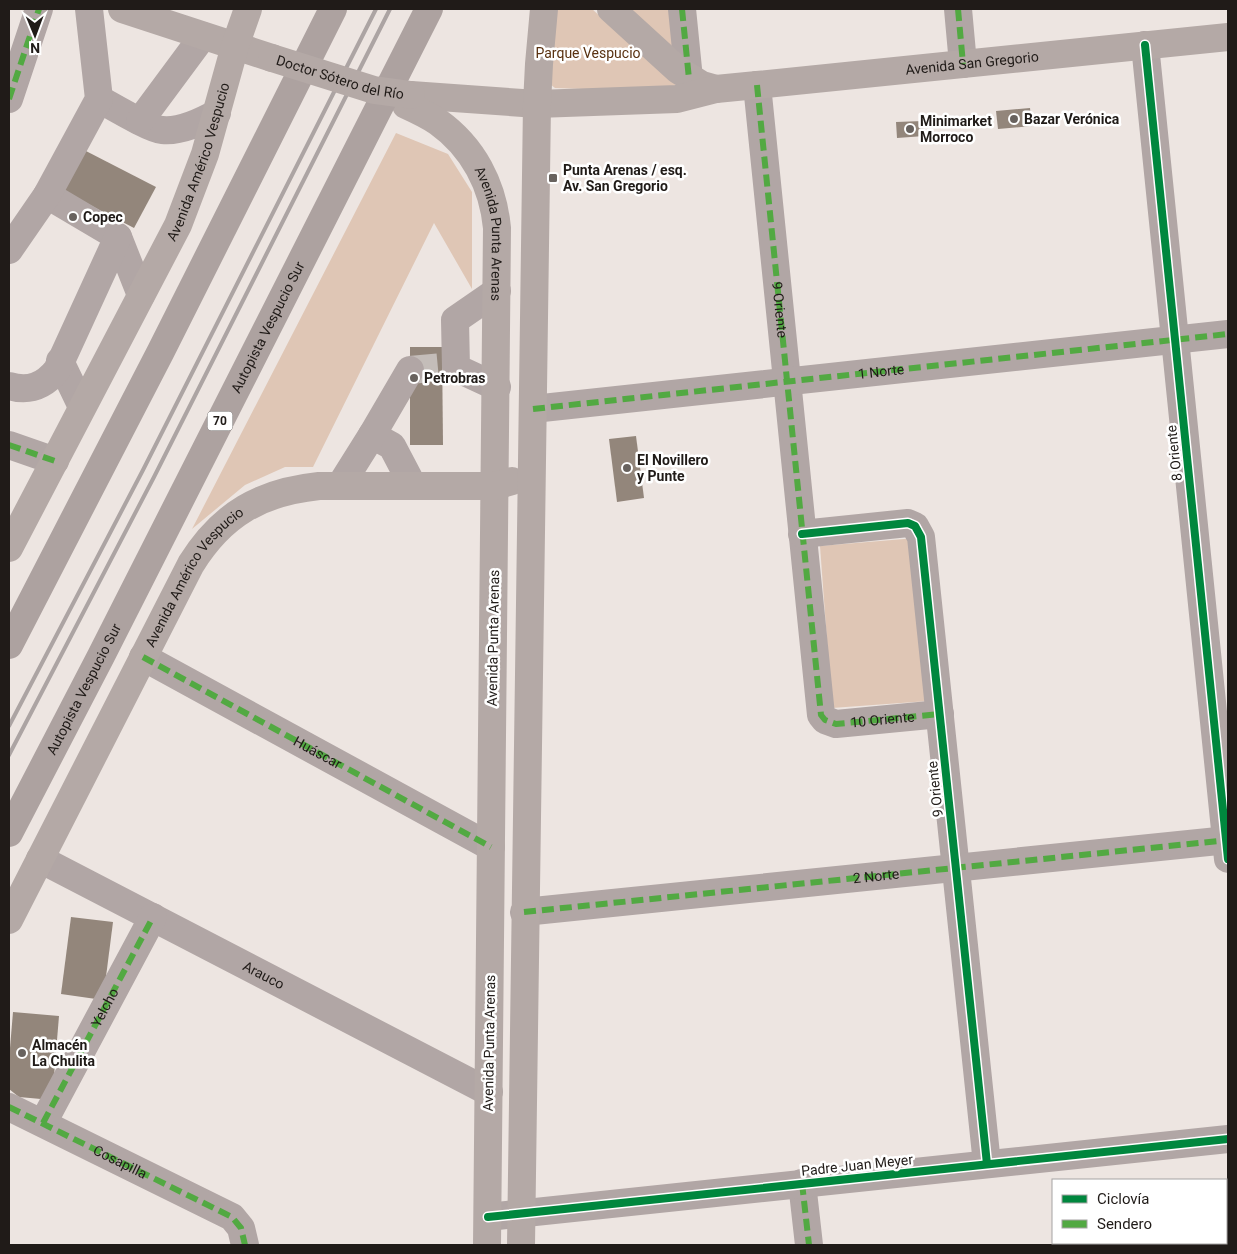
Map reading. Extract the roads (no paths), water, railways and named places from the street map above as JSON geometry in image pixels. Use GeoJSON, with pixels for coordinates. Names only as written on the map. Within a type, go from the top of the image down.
{"type":"FeatureCollection","features":[{"type":"Feature","properties":{"kind":"highway"},"geometry":{"type":"LineString","coordinates":[[9,645],[161,351],[333,9]]}},
{"type":"Feature","properties":{"kind":"highway","name":"Autopista Vespucio Sur"},"geometry":{"type":"LineString","coordinates":[[9,833],[430,9]]}},
{"type":"Feature","properties":{"kind":"main road"},"geometry":{"type":"LineString","coordinates":[[125,10],[154,9]]}},
{"type":"Feature","properties":{"kind":"main road","name":"Avenida Américo Vespucio"},"geometry":{"type":"LineString","coordinates":[[9,548],[178,225],[205,154],[235,46],[248,9]]}},
{"type":"Feature","properties":{"kind":"main road"},"geometry":{"type":"LineString","coordinates":[[521,1245],[524,912],[537,104],[544,9]]}},
{"type":"Feature","properties":{"kind":"main road","name":"Avenida San Gregorio"},"geometry":{"type":"LineString","coordinates":[[612,9],[689,79],[716,89]]}},
{"type":"Feature","properties":{"kind":"main road","name":"Doctor Sótero del Río"},"geometry":{"type":"LineString","coordinates":[[125,10],[374,90]]}},
{"type":"Feature","properties":{"kind":"main road","name":"Avenida San Gregorio"},"geometry":{"type":"LineString","coordinates":[[537,104],[670,99],[688,97],[716,89],[1228,37]]}},
{"type":"Feature","properties":{"kind":"main road","name":"Avenida Punta Arenas"},"geometry":{"type":"LineString","coordinates":[[374,90],[409,100],[449,130],[460,141],[483,174],[488,184],[496,213],[498,244],[497,386],[487,1245]]}},
{"type":"Feature","properties":{"kind":"main road","name":"Doctor Sótero del Río"},"geometry":{"type":"LineString","coordinates":[[409,100],[537,104]]}},
{"type":"Feature","properties":{"kind":"main road","name":"Avenida Américo Vespucio"},"geometry":{"type":"LineString","coordinates":[[9,920],[192,564],[200,550],[222,525],[258,501],[277,493],[298,488],[319,486],[495,486],[518,478],[529,465],[532,457]]}},
{"type":"Feature","properties":{"kind":"street"},"geometry":{"type":"LineString","coordinates":[[9,100],[38,9]]}},
{"type":"Feature","properties":{"kind":"street"},"geometry":{"type":"LineString","coordinates":[[9,250],[47,195],[99,99],[88,9]]}},
{"type":"Feature","properties":{"kind":"street"},"geometry":{"type":"LineString","coordinates":[[682,9],[689,79]]}},
{"type":"Feature","properties":{"kind":"street"},"geometry":{"type":"LineString","coordinates":[[958,9],[963,64]]}},
{"type":"Feature","properties":{"kind":"street"},"geometry":{"type":"LineString","coordinates":[[150,126],[203,36]]}},
{"type":"Feature","properties":{"kind":"street","name":"8 Oriente"},"geometry":{"type":"LineString","coordinates":[[1145,45],[1228,846]]}},
{"type":"Feature","properties":{"kind":"street","name":"9 Oriente"},"geometry":{"type":"LineString","coordinates":[[756,85],[819,709],[825,720]]}},
{"type":"Feature","properties":{"kind":"street"},"geometry":{"type":"LineString","coordinates":[[99,99],[150,126],[178,130],[217,113]]}},
{"type":"Feature","properties":{"kind":"street"},"geometry":{"type":"LineString","coordinates":[[47,195],[118,237],[141,295]]}},
{"type":"Feature","properties":{"kind":"street"},"geometry":{"type":"LineString","coordinates":[[9,386],[23,389],[37,387],[57,370],[118,237]]}},
{"type":"Feature","properties":{"kind":"street"},"geometry":{"type":"LineString","coordinates":[[497,291],[455,320],[449,367],[497,386]]}},
{"type":"Feature","properties":{"kind":"street","name":"1 Norte"},"geometry":{"type":"LineString","coordinates":[[532,409],[1228,334]]}},
{"type":"Feature","properties":{"kind":"street"},"geometry":{"type":"LineString","coordinates":[[60,362],[82,407]]}},
{"type":"Feature","properties":{"kind":"street"},"geometry":{"type":"LineString","coordinates":[[340,486],[410,370]]}},
{"type":"Feature","properties":{"kind":"street"},"geometry":{"type":"LineString","coordinates":[[372,435],[392,446],[413,486]]}},
{"type":"Feature","properties":{"kind":"street"},"geometry":{"type":"LineString","coordinates":[[9,446],[55,461]]}},
{"type":"Feature","properties":{"kind":"street","name":"9 Oriente"},"geometry":{"type":"LineString","coordinates":[[802,534],[908,523],[915,526],[921,537],[986,1164]]}},
{"type":"Feature","properties":{"kind":"street","name":"Huáscar"},"geometry":{"type":"LineString","coordinates":[[143,657],[491,847]]}},
{"type":"Feature","properties":{"kind":"street","name":"10 Oriente"},"geometry":{"type":"LineString","coordinates":[[825,720],[836,724],[940,714]]}},
{"type":"Feature","properties":{"kind":"street","name":"2 Norte"},"geometry":{"type":"LineString","coordinates":[[524,912],[956,868],[1228,846]]}},
{"type":"Feature","properties":{"kind":"street","name":"Arauco"},"geometry":{"type":"LineString","coordinates":[[40,859],[489,1092]]}},
{"type":"Feature","properties":{"kind":"street","name":"Yelcho"},"geometry":{"type":"LineString","coordinates":[[43,1123],[153,917]]}},
{"type":"Feature","properties":{"kind":"street","name":"Cosapilla"},"geometry":{"type":"LineString","coordinates":[[9,1106],[232,1217],[242,1228],[244,1245]]}},
{"type":"Feature","properties":{"kind":"street","name":"Padre Juan Meyer"},"geometry":{"type":"LineString","coordinates":[[488,1217],[1228,1139]]}},
{"type":"Feature","properties":{"kind":"street"},"geometry":{"type":"LineString","coordinates":[[802,1183],[808,1245]]}},
{"type":"Feature","properties":{"kind":"tunnel"},"geometry":{"type":"LineString","coordinates":[[410,370],[442,367]]}},
{"type":"Feature","properties":{"kind":"railway"},"geometry":{"type":"LineString","coordinates":[[9,726],[143,470],[376,9]]}},
{"type":"Feature","properties":{"kind":"railway"},"geometry":{"type":"LineString","coordinates":[[9,755],[154,477],[390,9]]}},
{"type":"Feature","properties":{"kind":"place","name":"Bazar Verónica"},"geometry":{"type":"Point","coordinates":[1014,119]}},
{"type":"Feature","properties":{"kind":"place","name":"Minimarket Morroco"},"geometry":{"type":"Point","coordinates":[910,129]}},
{"type":"Feature","properties":{"kind":"place","name":"Punta Arenas / esq. Av. San Gregorio"},"geometry":{"type":"Point","coordinates":[553,178]}},
{"type":"Feature","properties":{"kind":"place","name":"Copec"},"geometry":{"type":"Point","coordinates":[73,217]}},
{"type":"Feature","properties":{"kind":"place","name":"Petrobras"},"geometry":{"type":"Point","coordinates":[414,378]}},
{"type":"Feature","properties":{"kind":"place","name":"El Novillero y Punte"},"geometry":{"type":"Point","coordinates":[627,468]}},
{"type":"Feature","properties":{"kind":"place","name":"Almacén La Chulita"},"geometry":{"type":"Point","coordinates":[22,1053]}},
{"type":"Feature","properties":{"kind":"park label","name":"Parque Vespucio"},"geometry":{"type":"Point","coordinates":[588,53]}}]}
